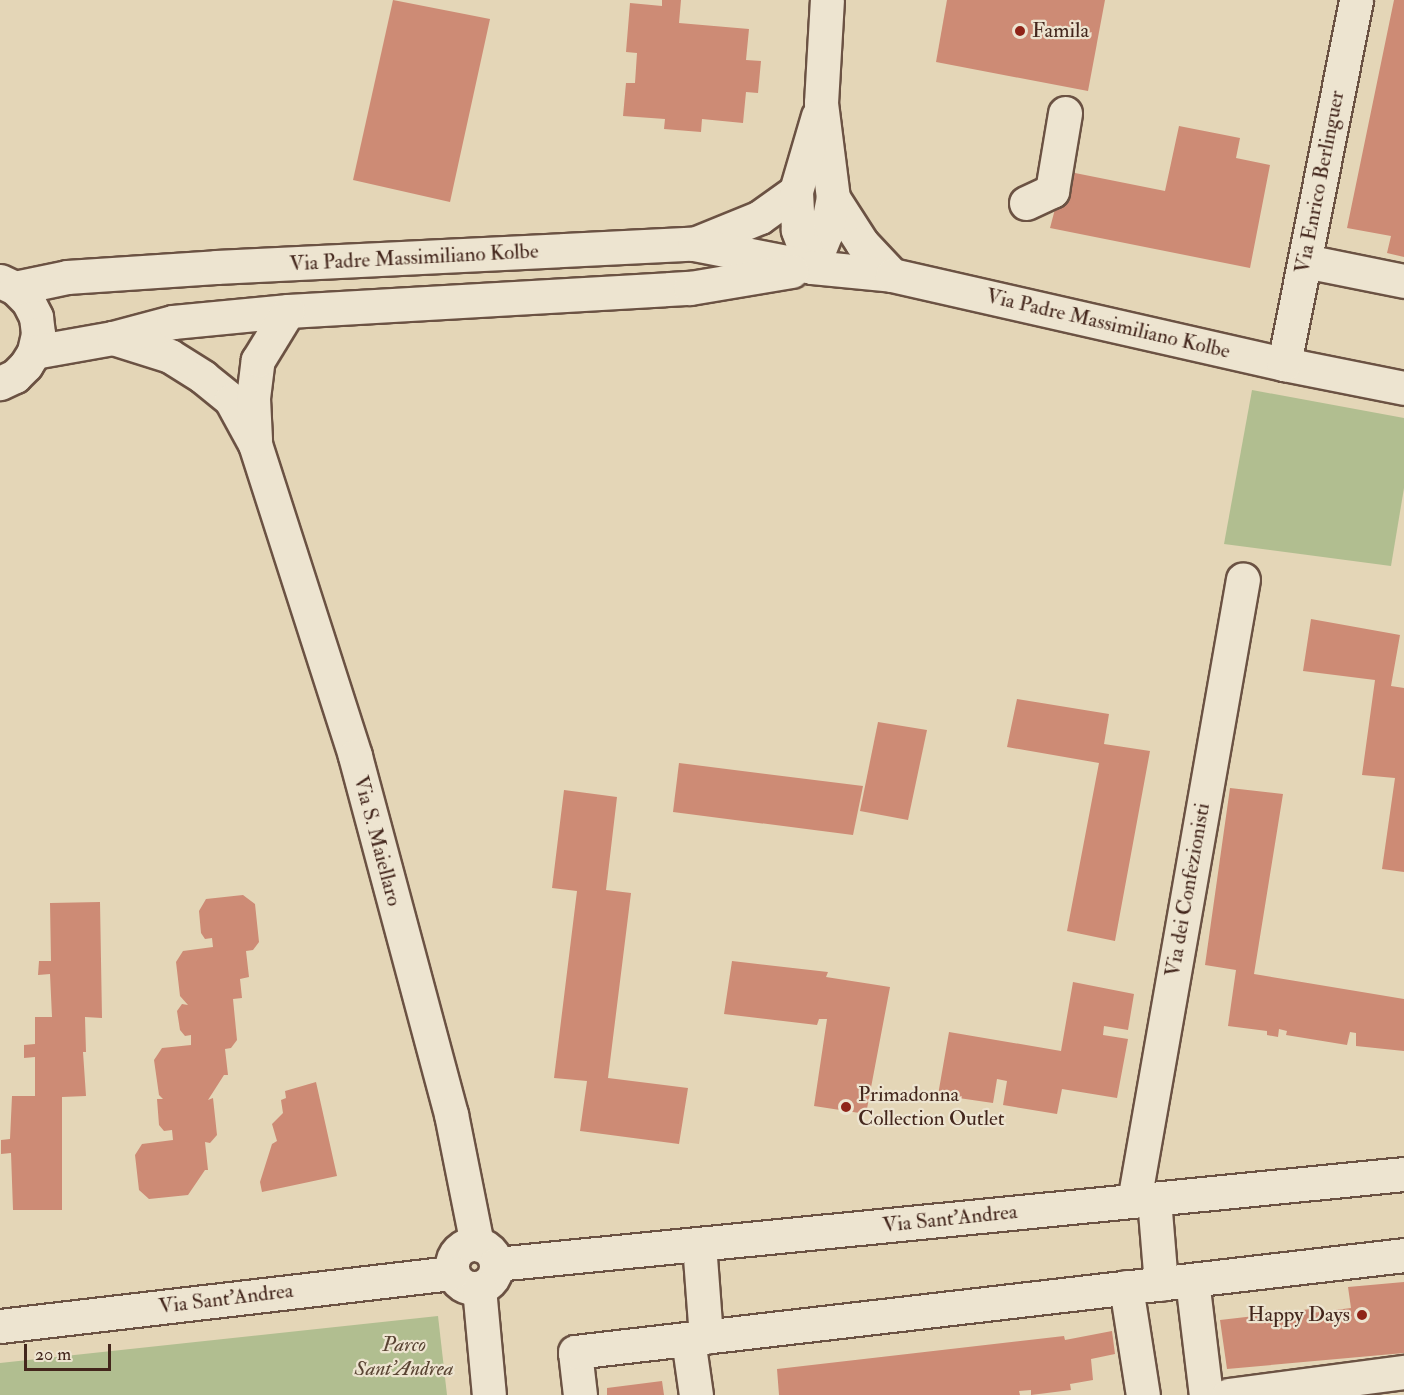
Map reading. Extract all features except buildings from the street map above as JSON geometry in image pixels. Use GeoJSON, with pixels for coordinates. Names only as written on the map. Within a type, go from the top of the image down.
{"type":"FeatureCollection","features":[{"type":"Feature","properties":{"kind":"street"},"geometry":{"type":"LineString","coordinates":[[812,267],[826,232],[833,198],[821,103],[827,0]]}},
{"type":"Feature","properties":{"kind":"street","name":"Via Enrico Berlinguer"},"geometry":{"type":"LineString","coordinates":[[1284,364],[1356,0]]}},
{"type":"Feature","properties":{"kind":"street"},"geometry":{"type":"LineString","coordinates":[[812,267],[798,230],[796,191],[821,103]]}},
{"type":"Feature","properties":{"kind":"street"},"geometry":{"type":"LineString","coordinates":[[1026,203],[1052,191],[1065,113]]}},
{"type":"Feature","properties":{"kind":"street"},"geometry":{"type":"LineString","coordinates":[[694,244],[760,217],[796,191]]}},
{"type":"Feature","properties":{"kind":"street"},"geometry":{"type":"LineString","coordinates":[[833,198],[862,243],[892,275]]}},
{"type":"Feature","properties":{"kind":"street","name":"Via Padre Massimiliano Kolbe"},"geometry":{"type":"LineString","coordinates":[[8,285],[68,277],[159,271],[694,244],[812,267],[892,275],[1284,364],[1404,388]]}},
{"type":"Feature","properties":{"kind":"street"},"geometry":{"type":"LineString","coordinates":[[1305,261],[1404,281]]}},
{"type":"Feature","properties":{"kind":"street","name":"Via Padre Massimiliano Kolbe"},"geometry":{"type":"LineString","coordinates":[[34,352],[113,338],[173,322],[288,311],[690,288],[812,267]]}},
{"type":"Feature","properties":{"kind":"street"},"geometry":{"type":"LineString","coordinates":[[0,383],[15,376],[26,365],[34,352],[38,334],[36,317],[28,301],[8,285]]}},
{"type":"Feature","properties":{"kind":"street","name":"Via S. Maiellaro"},"geometry":{"type":"LineString","coordinates":[[255,444],[254,398],[258,360],[288,311]]}},
{"type":"Feature","properties":{"kind":"street","name":"Via S. Maiellaro"},"geometry":{"type":"LineString","coordinates":[[113,338],[170,356],[203,376],[231,400],[255,444],[355,756],[451,1114],[476,1267],[489,1395]]}},
{"type":"Feature","properties":{"kind":"street","name":"Via dei Confezionisti"},"geometry":{"type":"LineString","coordinates":[[1206,1395],[1176,1282],[1144,1200],[1243,579]]}},
{"type":"Feature","properties":{"kind":"street","name":"Via Sant'Andrea"},"geometry":{"type":"LineString","coordinates":[[0,1326],[476,1267],[1404,1174]]}},
{"type":"Feature","properties":{"kind":"street"},"geometry":{"type":"LineString","coordinates":[[696,1395],[699,1244]]}},
{"type":"Feature","properties":{"kind":"street"},"geometry":{"type":"LineString","coordinates":[[580,1395],[575,1352],[1404,1255]]}},
{"type":"Feature","properties":{"kind":"street"},"geometry":{"type":"LineString","coordinates":[[1126,1287],[1143,1395]]}},
{"type":"Feature","properties":{"kind":"street"},"geometry":{"type":"LineString","coordinates":[[1244,1394],[1404,1372]]}},
{"type":"Feature","properties":{"kind":"green space"},"geometry":{"type":"Polygon","coordinates":[[[1252,390],[1404,418],[1404,488],[1391,566],[1224,544],[1252,390]]]}},
{"type":"Feature","properties":{"kind":"green space","name":"Parco Sant'Andrea"},"geometry":{"type":"Polygon","coordinates":[[[438,1316],[447,1395],[0,1395],[0,1363],[438,1316]]]}},
{"type":"Feature","properties":{"kind":"place","name":"Famila"},"geometry":{"type":"Point","coordinates":[1020,31]}},
{"type":"Feature","properties":{"kind":"place","name":"Primadonna Collection Outlet"},"geometry":{"type":"Point","coordinates":[846,1107]}},
{"type":"Feature","properties":{"kind":"place","name":"Happy Days"},"geometry":{"type":"Point","coordinates":[1362,1315]}}]}
